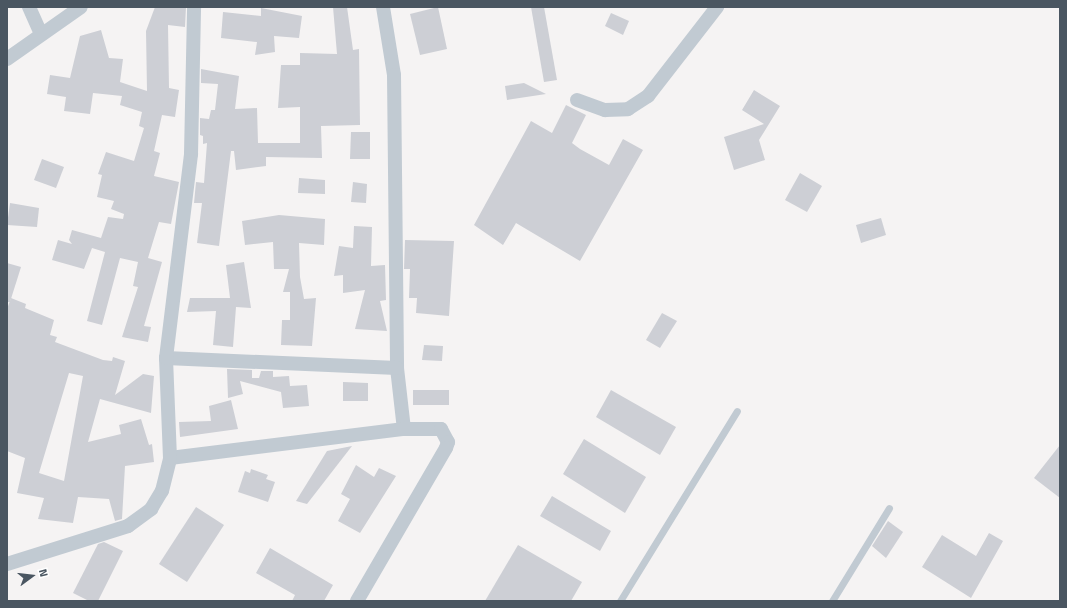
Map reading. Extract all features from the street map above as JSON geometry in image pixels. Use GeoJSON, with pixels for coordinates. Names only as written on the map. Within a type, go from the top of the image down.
{"type":"FeatureCollection","features":[{"type":"Feature","properties":{"kind":"street"},"geometry":{"type":"LineString","coordinates":[[29,7],[41,34]]}},
{"type":"Feature","properties":{"kind":"street"},"geometry":{"type":"LineString","coordinates":[[7,59],[81,7]]}},
{"type":"Feature","properties":{"kind":"street"},"geometry":{"type":"LineString","coordinates":[[7,564],[128,526],[150,509],[162,491],[170,458],[166,358],[191,154],[194,7]]}},
{"type":"Feature","properties":{"kind":"street"},"geometry":{"type":"LineString","coordinates":[[383,7],[394,75],[397,368],[404,429]]}},
{"type":"Feature","properties":{"kind":"street"},"geometry":{"type":"LineString","coordinates":[[576,100],[604,110],[628,109],[641,100],[717,7]]}},
{"type":"Feature","properties":{"kind":"street"},"geometry":{"type":"LineString","coordinates":[[166,358],[397,368]]}},
{"type":"Feature","properties":{"kind":"street"},"geometry":{"type":"LineString","coordinates":[[170,458],[404,429],[441,429],[448,442],[357,601]]}},
{"type":"Feature","properties":{"kind":"lane"},"geometry":{"type":"LineString","coordinates":[[620,601],[737,411]]}},
{"type":"Feature","properties":{"kind":"lane"},"geometry":{"type":"LineString","coordinates":[[832,601],[889,508]]}},
{"type":"Feature","properties":{"kind":"building"},"geometry":{"type":"Polygon","coordinates":[[[155,7],[186,7],[185,27],[168,25],[169,88],[179,90],[175,117],[162,115],[154,151],[160,153],[154,176],[179,182],[171,224],[159,222],[148,258],[162,262],[144,326],[151,327],[148,342],[122,337],[138,287],[133,286],[138,262],[120,258],[102,325],[87,321],[105,252],[92,248],[84,269],[52,260],[58,240],[72,244],[69,240],[72,230],[101,238],[108,217],[123,219],[124,214],[111,209],[114,201],[97,197],[102,175],[98,174],[106,152],[134,161],[144,128],[139,126],[142,112],[120,105],[122,96],[93,93],[90,114],[64,111],[66,97],[47,94],[50,75],[70,78],[80,36],[101,30],[109,58],[123,59],[120,82],[147,91],[146,31],[155,7]]]}},
{"type":"Feature","properties":{"kind":"building"},"geometry":{"type":"Polygon","coordinates":[[[333,7],[347,7],[353,50],[359,49],[360,125],[321,126],[322,158],[266,157],[266,166],[236,170],[234,151],[231,151],[219,246],[197,243],[202,203],[194,203],[196,182],[204,183],[207,143],[203,144],[203,136],[200,135],[200,118],[209,119],[211,110],[215,110],[218,84],[201,83],[201,69],[239,76],[235,109],[257,108],[258,143],[300,143],[300,107],[278,108],[281,65],[300,65],[300,53],[337,54],[333,7]]]}},
{"type":"Feature","properties":{"kind":"building"},"geometry":{"type":"Polygon","coordinates":[[[438,7],[447,49],[420,55],[410,14],[438,7]]]}},
{"type":"Feature","properties":{"kind":"building"},"geometry":{"type":"Polygon","coordinates":[[[531,7],[544,7],[557,80],[544,82],[531,7]]]}},
{"type":"Feature","properties":{"kind":"building"},"geometry":{"type":"Polygon","coordinates":[[[261,8],[302,16],[299,38],[274,36],[275,52],[255,55],[257,42],[221,38],[223,12],[261,16],[261,8]]]}},
{"type":"Feature","properties":{"kind":"building"},"geometry":{"type":"Polygon","coordinates":[[[611,13],[629,21],[623,35],[605,26],[611,13]]]}},
{"type":"Feature","properties":{"kind":"building"},"geometry":{"type":"Polygon","coordinates":[[[524,83],[546,94],[507,100],[505,86],[524,83]]]}},
{"type":"Feature","properties":{"kind":"building"},"geometry":{"type":"Polygon","coordinates":[[[754,90],[780,106],[759,140],[765,160],[734,170],[724,137],[764,124],[742,110],[754,90]]]}},
{"type":"Feature","properties":{"kind":"building"},"geometry":{"type":"Polygon","coordinates":[[[566,105],[586,115],[572,143],[580,149],[609,165],[623,139],[643,150],[580,261],[516,223],[503,245],[474,225],[531,121],[552,133],[566,105]]]}},
{"type":"Feature","properties":{"kind":"building"},"geometry":{"type":"Polygon","coordinates":[[[351,132],[370,132],[370,159],[350,159],[351,132]]]}},
{"type":"Feature","properties":{"kind":"building"},"geometry":{"type":"Polygon","coordinates":[[[42,159],[64,167],[56,188],[34,180],[42,159]]]}},
{"type":"Feature","properties":{"kind":"building"},"geometry":{"type":"Polygon","coordinates":[[[800,173],[822,186],[807,212],[785,200],[800,173]]]}},
{"type":"Feature","properties":{"kind":"building"},"geometry":{"type":"Polygon","coordinates":[[[299,178],[325,180],[325,194],[298,193],[299,178]]]}},
{"type":"Feature","properties":{"kind":"building"},"geometry":{"type":"Polygon","coordinates":[[[353,182],[367,184],[366,203],[351,202],[353,182]]]}},
{"type":"Feature","properties":{"kind":"building"},"geometry":{"type":"Polygon","coordinates":[[[10,203],[39,208],[37,227],[7,225],[10,203]]]}},
{"type":"Feature","properties":{"kind":"building"},"geometry":{"type":"Polygon","coordinates":[[[279,215],[325,219],[324,245],[299,243],[300,277],[304,299],[316,298],[312,346],[281,345],[282,320],[290,320],[290,292],[283,292],[289,269],[274,269],[273,242],[245,245],[242,221],[279,215]]]}},
{"type":"Feature","properties":{"kind":"building"},"geometry":{"type":"Polygon","coordinates":[[[881,218],[886,235],[861,243],[856,225],[881,218]]]}},
{"type":"Feature","properties":{"kind":"building"},"geometry":{"type":"Polygon","coordinates":[[[354,226],[372,227],[371,266],[385,265],[386,300],[380,301],[387,331],[355,329],[365,290],[343,293],[343,275],[334,276],[339,246],[353,248],[354,226]]]}},
{"type":"Feature","properties":{"kind":"building"},"geometry":{"type":"Polygon","coordinates":[[[405,240],[454,241],[449,316],[416,313],[417,298],[409,298],[410,269],[404,269],[405,240]]]}},
{"type":"Feature","properties":{"kind":"building"},"geometry":{"type":"Polygon","coordinates":[[[244,262],[251,308],[236,307],[233,347],[213,345],[216,311],[187,312],[190,298],[230,298],[226,265],[244,262]]]}},
{"type":"Feature","properties":{"kind":"building"},"geometry":{"type":"Polygon","coordinates":[[[7,263],[21,267],[10,302],[7,302],[7,263]]]}},
{"type":"Feature","properties":{"kind":"building"},"geometry":{"type":"Polygon","coordinates":[[[11,298],[26,304],[25,308],[54,320],[50,335],[57,337],[55,342],[103,360],[112,361],[113,357],[125,361],[115,395],[143,374],[154,376],[151,413],[100,399],[88,442],[121,434],[119,425],[141,419],[149,445],[152,444],[154,462],[125,466],[122,519],[115,521],[109,499],[78,497],[73,523],[38,519],[44,498],[17,493],[25,458],[7,451],[7,309],[11,298]],[[69,373],[39,473],[64,481],[83,376],[69,373]]]}},
{"type":"Feature","properties":{"kind":"building"},"geometry":{"type":"Polygon","coordinates":[[[662,313],[677,321],[660,348],[646,340],[662,313]]]}},
{"type":"Feature","properties":{"kind":"building"},"geometry":{"type":"Polygon","coordinates":[[[424,345],[443,346],[442,361],[422,360],[424,345]]]}},
{"type":"Feature","properties":{"kind":"building"},"geometry":{"type":"Polygon","coordinates":[[[227,369],[252,370],[252,378],[259,378],[261,371],[273,371],[273,377],[289,376],[290,386],[307,385],[309,406],[283,408],[281,392],[240,381],[243,394],[228,398],[227,369]]]}},
{"type":"Feature","properties":{"kind":"building"},"geometry":{"type":"Polygon","coordinates":[[[343,382],[368,383],[368,401],[343,401],[343,382]]]}},
{"type":"Feature","properties":{"kind":"building"},"geometry":{"type":"Polygon","coordinates":[[[413,390],[449,390],[449,405],[413,405],[413,390]]]}},
{"type":"Feature","properties":{"kind":"building"},"geometry":{"type":"Polygon","coordinates":[[[611,390],[676,427],[660,455],[596,417],[611,390]]]}},
{"type":"Feature","properties":{"kind":"building"},"geometry":{"type":"Polygon","coordinates":[[[231,400],[238,429],[180,437],[179,422],[211,421],[209,406],[231,400]]]}},
{"type":"Feature","properties":{"kind":"building"},"geometry":{"type":"Polygon","coordinates":[[[584,439],[646,477],[625,513],[563,474],[584,439]]]}},
{"type":"Feature","properties":{"kind":"building"},"geometry":{"type":"Polygon","coordinates":[[[1060,445],[1060,498],[1034,478],[1060,445]]]}},
{"type":"Feature","properties":{"kind":"building"},"geometry":{"type":"Polygon","coordinates":[[[352,446],[307,504],[296,501],[327,451],[352,446]]]}},
{"type":"Feature","properties":{"kind":"building"},"geometry":{"type":"Polygon","coordinates":[[[356,465],[374,477],[379,468],[396,476],[360,533],[338,521],[350,499],[341,494],[356,465]]]}},
{"type":"Feature","properties":{"kind":"building"},"geometry":{"type":"Polygon","coordinates":[[[251,469],[268,475],[266,479],[275,482],[268,502],[238,492],[245,471],[250,473],[251,469]]]}},
{"type":"Feature","properties":{"kind":"building"},"geometry":{"type":"Polygon","coordinates":[[[552,496],[611,531],[600,551],[540,516],[552,496]]]}},
{"type":"Feature","properties":{"kind":"building"},"geometry":{"type":"Polygon","coordinates":[[[196,507],[224,525],[187,582],[159,564],[196,507]]]}},
{"type":"Feature","properties":{"kind":"building"},"geometry":{"type":"Polygon","coordinates":[[[888,521],[903,532],[886,558],[872,546],[888,521]]]}},
{"type":"Feature","properties":{"kind":"building"},"geometry":{"type":"Polygon","coordinates":[[[989,533],[1003,541],[971,598],[922,567],[942,535],[976,556],[989,533]]]}},
{"type":"Feature","properties":{"kind":"building"},"geometry":{"type":"Polygon","coordinates":[[[104,542],[123,551],[98,601],[89,601],[73,593],[98,544],[104,542]]]}},
{"type":"Feature","properties":{"kind":"building"},"geometry":{"type":"Polygon","coordinates":[[[518,545],[582,582],[571,601],[485,601],[518,545]]]}},
{"type":"Feature","properties":{"kind":"building"},"geometry":{"type":"Polygon","coordinates":[[[270,548],[333,585],[324,601],[292,601],[295,595],[256,573],[270,548]]]}}]}
